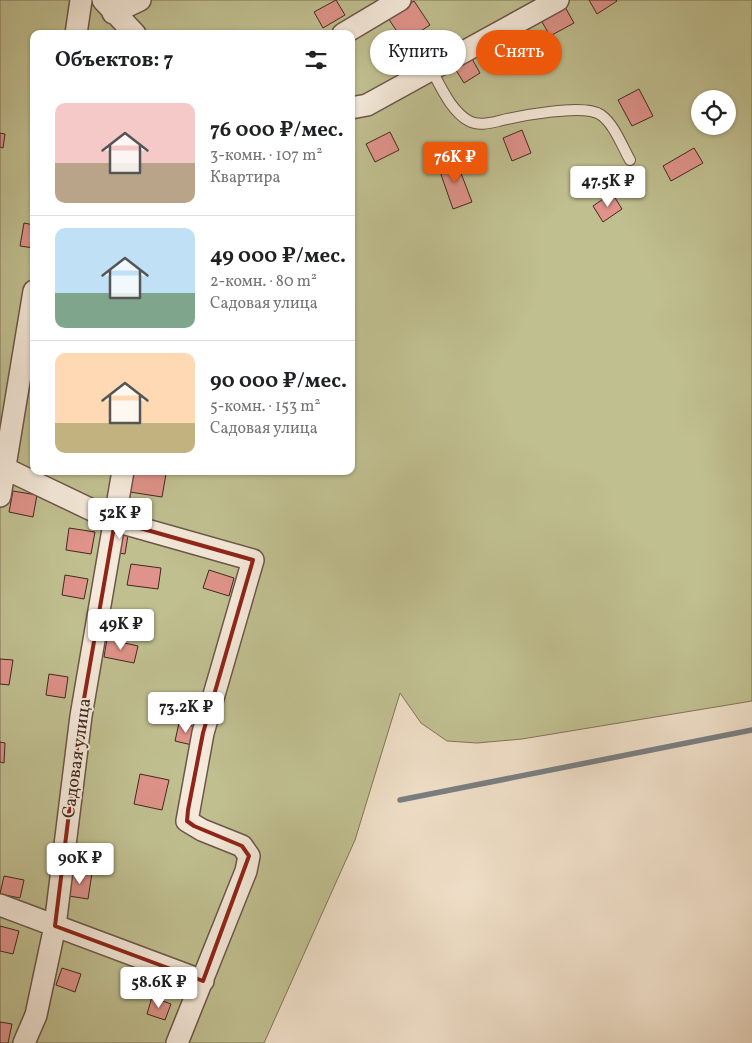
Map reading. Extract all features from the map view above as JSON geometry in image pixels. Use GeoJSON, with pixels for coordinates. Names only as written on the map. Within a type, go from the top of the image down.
{"type":"FeatureCollection","features":[{"type":"Feature","properties":{"kind":"street"},"geometry":{"type":"LineString","coordinates":[[77,30],[81,0]]}},
{"type":"Feature","properties":{"kind":"street"},"geometry":{"type":"LineString","coordinates":[[108,6],[140,0]]}},
{"type":"Feature","properties":{"kind":"street"},"geometry":{"type":"LineString","coordinates":[[350,30],[400,0]]}},
{"type":"Feature","properties":{"kind":"street"},"geometry":{"type":"LineString","coordinates":[[466,50],[558,0]]}},
{"type":"Feature","properties":{"kind":"street"},"geometry":{"type":"LineString","coordinates":[[108,6],[131,30]]}},
{"type":"Feature","properties":{"kind":"street"},"geometry":{"type":"LineString","coordinates":[[355,107],[367,105],[420,75]]}},
{"type":"Feature","properties":{"kind":"street"},"geometry":{"type":"LineString","coordinates":[[0,496],[2,467],[30,313]]}},
{"type":"Feature","properties":{"kind":"street"},"geometry":{"type":"LineString","coordinates":[[2,467],[114,521],[252,560],[203,733],[187,821],[194,826],[242,846],[248,856],[246,870],[178,1043]]}},
{"type":"Feature","properties":{"kind":"street","name":"Садовая улица"},"geometry":{"type":"LineString","coordinates":[[24,1043],[36,1015],[54,926],[81,716],[122,475]]}},
{"type":"Feature","properties":{"kind":"street"},"geometry":{"type":"LineString","coordinates":[[0,905],[203,981]]}},
{"type":"Feature","properties":{"kind":"lane"},"geometry":{"type":"LineString","coordinates":[[435,75],[462,117],[472,123],[485,124],[532,114],[594,111],[607,122],[630,160]]}},
{"type":"Feature","properties":{"kind":"highlighted area"},"geometry":{"type":"Polygon","coordinates":[[[115,521],[253,560],[203,733],[188,810],[187,821],[194,826],[242,846],[249,856],[203,981],[55,926],[81,716],[115,521]]]}},
{"type":"Feature","properties":{"kind":"shaded area"},"geometry":{"type":"Polygon","coordinates":[[[0,0],[752,0],[752,701],[522,739],[477,743],[447,741],[421,723],[400,693],[355,840],[264,1043],[0,1043],[0,0]]]}},
{"type":"Feature","properties":{"kind":"building"},"geometry":{"type":"Polygon","coordinates":[[[336,0],[345,15],[323,28],[314,12],[336,0]]]}},
{"type":"Feature","properties":{"kind":"building"},"geometry":{"type":"Polygon","coordinates":[[[589,0],[616,0],[617,1],[597,14],[589,0]]]}},
{"type":"Feature","properties":{"kind":"building"},"geometry":{"type":"Polygon","coordinates":[[[414,1],[430,25],[422,30],[396,30],[388,18],[414,1]]]}},
{"type":"Feature","properties":{"kind":"building"},"geometry":{"type":"Polygon","coordinates":[[[565,7],[574,23],[561,30],[547,30],[541,20],[565,7]]]}},
{"type":"Feature","properties":{"kind":"building"},"geometry":{"type":"Polygon","coordinates":[[[471,57],[476,66],[477,75],[464,83],[459,75],[466,75],[466,60],[471,57]]]}},
{"type":"Feature","properties":{"kind":"building"},"geometry":{"type":"Polygon","coordinates":[[[639,89],[653,116],[632,126],[618,100],[639,89]]]}},
{"type":"Feature","properties":{"kind":"building"},"geometry":{"type":"Polygon","coordinates":[[[522,130],[531,153],[512,161],[503,138],[522,130]]]}},
{"type":"Feature","properties":{"kind":"building"},"geometry":{"type":"Polygon","coordinates":[[[390,132],[399,150],[375,162],[366,144],[390,132]]]}},
{"type":"Feature","properties":{"kind":"building"},"geometry":{"type":"Polygon","coordinates":[[[0,133],[5,134],[3,148],[0,147],[0,133]]]}},
{"type":"Feature","properties":{"kind":"building"},"geometry":{"type":"Polygon","coordinates":[[[694,148],[703,163],[671,181],[663,166],[694,148]]]}},
{"type":"Feature","properties":{"kind":"building"},"geometry":{"type":"Polygon","coordinates":[[[456,160],[472,202],[453,209],[438,166],[456,160]]]}},
{"type":"Feature","properties":{"kind":"building"},"geometry":{"type":"Polygon","coordinates":[[[612,193],[622,209],[603,222],[593,206],[612,193]]]}},
{"type":"Feature","properties":{"kind":"building"},"geometry":{"type":"Polygon","coordinates":[[[24,223],[30,224],[30,247],[20,246],[24,223]]]}},
{"type":"Feature","properties":{"kind":"building"},"geometry":{"type":"Polygon","coordinates":[[[133,475],[166,475],[162,497],[130,492],[133,475]]]}},
{"type":"Feature","properties":{"kind":"building"},"geometry":{"type":"Polygon","coordinates":[[[13,491],[37,495],[33,517],[9,512],[13,491]]]}},
{"type":"Feature","properties":{"kind":"building"},"geometry":{"type":"Polygon","coordinates":[[[116,527],[129,529],[125,554],[112,552],[116,527]]]}},
{"type":"Feature","properties":{"kind":"building"},"geometry":{"type":"Polygon","coordinates":[[[69,528],[95,532],[91,554],[66,550],[69,528]]]}},
{"type":"Feature","properties":{"kind":"building"},"geometry":{"type":"Polygon","coordinates":[[[131,564],[161,568],[158,589],[127,585],[131,564]]]}},
{"type":"Feature","properties":{"kind":"building"},"geometry":{"type":"Polygon","coordinates":[[[209,570],[234,578],[229,596],[203,588],[209,570]]]}},
{"type":"Feature","properties":{"kind":"building"},"geometry":{"type":"Polygon","coordinates":[[[65,575],[88,579],[84,599],[62,595],[65,575]]]}},
{"type":"Feature","properties":{"kind":"building"},"geometry":{"type":"Polygon","coordinates":[[[107,639],[138,646],[134,663],[104,657],[107,639]]]}},
{"type":"Feature","properties":{"kind":"building"},"geometry":{"type":"Polygon","coordinates":[[[0,659],[13,660],[9,685],[0,684],[0,659]]]}},
{"type":"Feature","properties":{"kind":"building"},"geometry":{"type":"Polygon","coordinates":[[[49,674],[68,677],[65,698],[46,695],[49,674]]]}},
{"type":"Feature","properties":{"kind":"building"},"geometry":{"type":"Polygon","coordinates":[[[179,723],[196,727],[192,745],[175,741],[179,723]]]}},
{"type":"Feature","properties":{"kind":"building"},"geometry":{"type":"Polygon","coordinates":[[[0,742],[5,743],[4,763],[0,762],[0,742]]]}},
{"type":"Feature","properties":{"kind":"building"},"geometry":{"type":"Polygon","coordinates":[[[140,774],[169,780],[162,810],[134,804],[140,774]]]}},
{"type":"Feature","properties":{"kind":"building"},"geometry":{"type":"Polygon","coordinates":[[[73,870],[92,873],[88,899],[69,896],[73,870]]]}},
{"type":"Feature","properties":{"kind":"building"},"geometry":{"type":"Polygon","coordinates":[[[4,876],[24,880],[20,898],[0,894],[4,876]]]}},
{"type":"Feature","properties":{"kind":"building"},"geometry":{"type":"Polygon","coordinates":[[[0,926],[19,931],[13,954],[0,951],[0,926]]]}},
{"type":"Feature","properties":{"kind":"building"},"geometry":{"type":"Polygon","coordinates":[[[62,968],[81,974],[75,992],[56,985],[62,968]]]}},
{"type":"Feature","properties":{"kind":"building"},"geometry":{"type":"Polygon","coordinates":[[[152,997],[171,1004],[165,1020],[147,1014],[152,997]]]}},
{"type":"Feature","properties":{"kind":"building"},"geometry":{"type":"Polygon","coordinates":[[[0,1022],[12,1024],[8,1043],[0,1043],[0,1022]]]}},
{"type":"Feature","properties":{"kind":"waterway"},"geometry":{"type":"LineString","coordinates":[[400,800],[752,730]]}}]}
